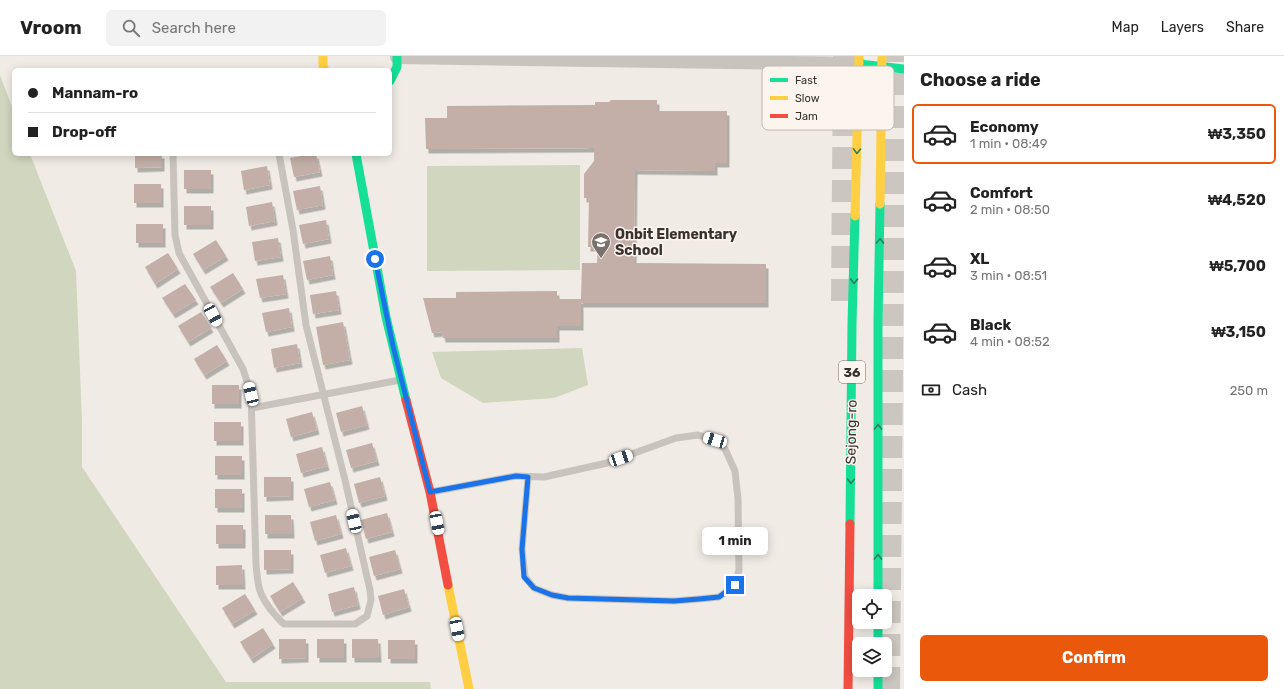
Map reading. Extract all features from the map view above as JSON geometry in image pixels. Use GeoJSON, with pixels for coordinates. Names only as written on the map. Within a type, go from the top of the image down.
{"type":"FeatureCollection","features":[{"type":"Feature","properties":{"kind":"main road"},"geometry":{"type":"LineString","coordinates":[[323,56],[324,68]]}},
{"type":"Feature","properties":{"kind":"main road"},"geometry":{"type":"LineString","coordinates":[[392,77],[397,68],[397,56]]}},
{"type":"Feature","properties":{"kind":"main road","name":"Sejong-ro"},"geometry":{"type":"LineString","coordinates":[[882,56],[882,66]]}},
{"type":"Feature","properties":{"kind":"main road"},"geometry":{"type":"LineString","coordinates":[[859,60],[882,66]]}},
{"type":"Feature","properties":{"kind":"main road"},"geometry":{"type":"LineString","coordinates":[[894,68],[904,69]]}},
{"type":"Feature","properties":{"kind":"main road","name":"Sejong-ro"},"geometry":{"type":"LineString","coordinates":[[848,689],[852,323],[857,130]]}},
{"type":"Feature","properties":{"kind":"main road","name":"Sejong-ro"},"geometry":{"type":"LineString","coordinates":[[878,589],[878,322],[881,130]]}},
{"type":"Feature","properties":{"kind":"main road"},"geometry":{"type":"LineString","coordinates":[[357,156],[386,317],[430,492],[468,689]]}},
{"type":"Feature","properties":{"kind":"main road"},"geometry":{"type":"LineString","coordinates":[[878,677],[878,689]]}},
{"type":"Feature","properties":{"kind":"street"},"geometry":{"type":"LineString","coordinates":[[397,56],[859,60]]}},
{"type":"Feature","properties":{"kind":"lane"},"geometry":{"type":"LineString","coordinates":[[173,156],[175,235],[179,253],[243,369],[251,394],[256,564],[257,583],[261,596],[279,620],[284,624],[355,624],[367,616],[370,605],[370,590],[345,480],[306,325],[293,230],[279,156]]}},
{"type":"Feature","properties":{"kind":"lane"},"geometry":{"type":"LineString","coordinates":[[252,408],[401,380]]}},
{"type":"Feature","properties":{"kind":"lane"},"geometry":{"type":"LineString","coordinates":[[430,492],[516,476],[544,478],[607,463],[676,438],[698,435],[715,440],[725,449],[735,472],[738,499],[739,570],[735,585],[719,597],[674,601],[568,598],[552,595],[534,588],[524,577],[522,549],[528,477]]}},
{"type":"Feature","properties":{"kind":"green space"},"geometry":{"type":"Polygon","coordinates":[[[0,75],[12,107],[12,156],[31,156],[76,271],[82,421],[82,467],[226,682],[430,682],[431,689],[0,689],[0,75]]]}},
{"type":"Feature","properties":{"kind":"green space"},"geometry":{"type":"Polygon","coordinates":[[[580,165],[580,270],[427,271],[427,166],[580,165]]]}},
{"type":"Feature","properties":{"kind":"green space"},"geometry":{"type":"Polygon","coordinates":[[[582,348],[588,385],[554,398],[483,403],[441,378],[432,352],[582,348]]]}},
{"type":"Feature","properties":{"kind":"building"},"geometry":{"type":"Polygon","coordinates":[[[611,100],[657,100],[657,111],[727,111],[727,163],[715,163],[715,171],[635,170],[634,263],[766,264],[766,303],[581,303],[581,326],[557,326],[557,338],[443,338],[442,332],[432,333],[423,298],[456,298],[456,292],[557,291],[557,299],[581,299],[582,263],[597,263],[598,247],[588,247],[589,198],[584,198],[584,174],[594,161],[594,148],[426,149],[425,118],[447,118],[447,106],[595,105],[595,102],[609,102],[611,100]]]}},
{"type":"Feature","properties":{"kind":"building"},"geometry":{"type":"Polygon","coordinates":[[[135,156],[162,156],[162,167],[135,168],[135,156]]]}},
{"type":"Feature","properties":{"kind":"building"},"geometry":{"type":"Polygon","coordinates":[[[300,156],[316,156],[320,172],[294,177],[290,158],[300,156]]]}},
{"type":"Feature","properties":{"kind":"building"},"geometry":{"type":"Polygon","coordinates":[[[267,166],[270,185],[244,190],[241,171],[267,166]]]}},
{"type":"Feature","properties":{"kind":"building"},"geometry":{"type":"Polygon","coordinates":[[[184,170],[211,170],[211,189],[184,189],[184,170]]]}},
{"type":"Feature","properties":{"kind":"building"},"geometry":{"type":"Polygon","coordinates":[[[134,184],[161,184],[161,203],[134,203],[134,184]]]}},
{"type":"Feature","properties":{"kind":"building"},"geometry":{"type":"Polygon","coordinates":[[[320,186],[323,205],[297,210],[293,191],[320,186]]]}},
{"type":"Feature","properties":{"kind":"building"},"geometry":{"type":"Polygon","coordinates":[[[272,202],[275,221],[249,226],[246,207],[272,202]]]}},
{"type":"Feature","properties":{"kind":"building"},"geometry":{"type":"Polygon","coordinates":[[[184,206],[211,206],[211,225],[184,225],[184,206]]]}},
{"type":"Feature","properties":{"kind":"building"},"geometry":{"type":"Polygon","coordinates":[[[326,220],[329,239],[303,244],[299,225],[326,220]]]}},
{"type":"Feature","properties":{"kind":"building"},"geometry":{"type":"Polygon","coordinates":[[[136,224],[163,224],[163,243],[136,243],[136,224]]]}},
{"type":"Feature","properties":{"kind":"building"},"geometry":{"type":"Polygon","coordinates":[[[278,238],[281,257],[255,261],[252,242],[278,238]]]}},
{"type":"Feature","properties":{"kind":"building"},"geometry":{"type":"Polygon","coordinates":[[[216,240],[226,256],[203,270],[193,254],[216,240]]]}},
{"type":"Feature","properties":{"kind":"building"},"geometry":{"type":"Polygon","coordinates":[[[168,253],[178,269],[155,284],[145,267],[168,253]]]}},
{"type":"Feature","properties":{"kind":"building"},"geometry":{"type":"Polygon","coordinates":[[[330,256],[333,275],[307,280],[303,261],[330,256]]]}},
{"type":"Feature","properties":{"kind":"building"},"geometry":{"type":"Polygon","coordinates":[[[233,273],[243,289],[221,303],[210,287],[233,273]]]}},
{"type":"Feature","properties":{"kind":"building"},"geometry":{"type":"Polygon","coordinates":[[[283,275],[286,294],[260,298],[256,279],[283,275]]]}},
{"type":"Feature","properties":{"kind":"building"},"geometry":{"type":"Polygon","coordinates":[[[185,284],[196,300],[173,314],[162,298],[185,284]]]}},
{"type":"Feature","properties":{"kind":"building"},"geometry":{"type":"Polygon","coordinates":[[[336,291],[339,310],[313,314],[310,295],[336,291]]]}},
{"type":"Feature","properties":{"kind":"building"},"geometry":{"type":"Polygon","coordinates":[[[289,308],[292,327],[266,332],[262,313],[289,308]]]}},
{"type":"Feature","properties":{"kind":"building"},"geometry":{"type":"Polygon","coordinates":[[[201,312],[211,328],[188,342],[178,326],[201,312]]]}},
{"type":"Feature","properties":{"kind":"building"},"geometry":{"type":"Polygon","coordinates":[[[343,322],[350,360],[323,365],[316,327],[343,322]]]}},
{"type":"Feature","properties":{"kind":"building"},"geometry":{"type":"Polygon","coordinates":[[[297,344],[300,363],[274,368],[271,349],[297,344]]]}},
{"type":"Feature","properties":{"kind":"building"},"geometry":{"type":"Polygon","coordinates":[[[217,345],[227,361],[204,375],[194,359],[217,345]]]}},
{"type":"Feature","properties":{"kind":"building"},"geometry":{"type":"Polygon","coordinates":[[[212,385],[239,385],[239,404],[212,404],[212,385]]]}},
{"type":"Feature","properties":{"kind":"building"},"geometry":{"type":"Polygon","coordinates":[[[362,406],[367,425],[341,432],[336,413],[362,406]]]}},
{"type":"Feature","properties":{"kind":"building"},"geometry":{"type":"Polygon","coordinates":[[[312,412],[317,430],[291,437],[286,419],[312,412]]]}},
{"type":"Feature","properties":{"kind":"building"},"geometry":{"type":"Polygon","coordinates":[[[214,422],[241,422],[241,441],[214,441],[214,422]]]}},
{"type":"Feature","properties":{"kind":"building"},"geometry":{"type":"Polygon","coordinates":[[[372,443],[377,461],[351,468],[346,450],[372,443]]]}},
{"type":"Feature","properties":{"kind":"building"},"geometry":{"type":"Polygon","coordinates":[[[322,447],[327,466],[301,473],[296,454],[322,447]]]}},
{"type":"Feature","properties":{"kind":"building"},"geometry":{"type":"Polygon","coordinates":[[[215,456],[242,456],[242,475],[215,475],[215,456]]]}},
{"type":"Feature","properties":{"kind":"building"},"geometry":{"type":"Polygon","coordinates":[[[264,477],[291,477],[291,496],[264,497],[264,477]]]}},
{"type":"Feature","properties":{"kind":"building"},"geometry":{"type":"Polygon","coordinates":[[[380,477],[385,496],[359,503],[354,484],[380,477]]]}},
{"type":"Feature","properties":{"kind":"building"},"geometry":{"type":"Polygon","coordinates":[[[330,482],[335,500],[309,507],[304,489],[330,482]]]}},
{"type":"Feature","properties":{"kind":"building"},"geometry":{"type":"Polygon","coordinates":[[[215,489],[242,489],[242,508],[215,508],[215,489]]]}},
{"type":"Feature","properties":{"kind":"building"},"geometry":{"type":"Polygon","coordinates":[[[387,513],[392,532],[366,539],[361,520],[387,513]]]}},
{"type":"Feature","properties":{"kind":"building"},"geometry":{"type":"Polygon","coordinates":[[[265,515],[291,515],[292,534],[265,534],[265,515]]]}},
{"type":"Feature","properties":{"kind":"building"},"geometry":{"type":"Polygon","coordinates":[[[336,515],[341,534],[315,541],[310,522],[336,515]]]}},
{"type":"Feature","properties":{"kind":"building"},"geometry":{"type":"Polygon","coordinates":[[[216,525],[243,525],[243,544],[216,544],[216,525]]]}},
{"type":"Feature","properties":{"kind":"building"},"geometry":{"type":"Polygon","coordinates":[[[346,548],[351,566],[325,573],[320,555],[346,548]]]}},
{"type":"Feature","properties":{"kind":"building"},"geometry":{"type":"Polygon","coordinates":[[[264,550],[291,550],[291,569],[264,570],[264,550]]]}},
{"type":"Feature","properties":{"kind":"building"},"geometry":{"type":"Polygon","coordinates":[[[395,550],[400,569],[374,576],[369,557],[395,550]]]}},
{"type":"Feature","properties":{"kind":"building"},"geometry":{"type":"Polygon","coordinates":[[[242,565],[243,585],[216,585],[216,566],[242,565]]]}},
{"type":"Feature","properties":{"kind":"building"},"geometry":{"type":"Polygon","coordinates":[[[293,582],[303,598],[280,612],[270,596],[293,582]]]}},
{"type":"Feature","properties":{"kind":"building"},"geometry":{"type":"Polygon","coordinates":[[[354,587],[358,605],[332,612],[328,594],[354,587]]]}},
{"type":"Feature","properties":{"kind":"building"},"geometry":{"type":"Polygon","coordinates":[[[404,589],[409,607],[383,615],[378,596],[404,589]]]}},
{"type":"Feature","properties":{"kind":"building"},"geometry":{"type":"Polygon","coordinates":[[[245,594],[255,610],[232,624],[222,608],[245,594]]]}},
{"type":"Feature","properties":{"kind":"building"},"geometry":{"type":"Polygon","coordinates":[[[263,628],[273,644],[251,659],[240,642],[263,628]]]}},
{"type":"Feature","properties":{"kind":"building"},"geometry":{"type":"Polygon","coordinates":[[[279,639],[306,639],[306,658],[279,659],[279,639]]]}},
{"type":"Feature","properties":{"kind":"building"},"geometry":{"type":"Polygon","coordinates":[[[317,639],[344,639],[344,658],[317,658],[317,639]]]}},
{"type":"Feature","properties":{"kind":"building"},"geometry":{"type":"Polygon","coordinates":[[[352,639],[378,639],[379,658],[352,658],[352,639]]]}},
{"type":"Feature","properties":{"kind":"building"},"geometry":{"type":"Polygon","coordinates":[[[388,640],[415,640],[415,659],[388,659],[388,640]]]}},
{"type":"Feature","properties":{"kind":"tunnel"},"geometry":{"type":"LineString","coordinates":[[844,56],[844,66]]}},
{"type":"Feature","properties":{"kind":"tunnel"},"geometry":{"type":"LineString","coordinates":[[889,689],[895,56]]}},
{"type":"Feature","properties":{"kind":"tunnel"},"geometry":{"type":"LineString","coordinates":[[842,301],[843,130]]}},
{"type":"Feature","properties":{"kind":"traffic: fast"},"geometry":{"type":"LineString","coordinates":[[392,77],[397,67],[397,56]]}},
{"type":"Feature","properties":{"kind":"traffic: fast"},"geometry":{"type":"LineString","coordinates":[[859,64],[877,66]]}},
{"type":"Feature","properties":{"kind":"traffic: fast"},"geometry":{"type":"LineString","coordinates":[[894,68],[904,69]]}},
{"type":"Feature","properties":{"kind":"traffic: fast"},"geometry":{"type":"LineString","coordinates":[[356,156],[386,317],[406,400]]}},
{"type":"Feature","properties":{"kind":"traffic: fast"},"geometry":{"type":"LineString","coordinates":[[878,589],[878,322],[880,204]]}},
{"type":"Feature","properties":{"kind":"traffic: fast"},"geometry":{"type":"LineString","coordinates":[[850,524],[852,323],[855,216]]}},
{"type":"Feature","properties":{"kind":"traffic: fast"},"geometry":{"type":"LineString","coordinates":[[878,629],[878,637]]}},
{"type":"Feature","properties":{"kind":"traffic: fast"},"geometry":{"type":"LineString","coordinates":[[878,677],[878,689]]}},
{"type":"Feature","properties":{"kind":"traffic: slow"},"geometry":{"type":"LineString","coordinates":[[323,56],[324,68]]}},
{"type":"Feature","properties":{"kind":"traffic: slow"},"geometry":{"type":"LineString","coordinates":[[859,56],[859,66]]}},
{"type":"Feature","properties":{"kind":"traffic: slow"},"geometry":{"type":"LineString","coordinates":[[882,56],[882,66]]}},
{"type":"Feature","properties":{"kind":"traffic: slow"},"geometry":{"type":"LineString","coordinates":[[855,216],[857,130]]}},
{"type":"Feature","properties":{"kind":"traffic: slow"},"geometry":{"type":"LineString","coordinates":[[880,204],[881,130]]}},
{"type":"Feature","properties":{"kind":"traffic: slow"},"geometry":{"type":"LineString","coordinates":[[448,585],[469,689]]}},
{"type":"Feature","properties":{"kind":"traffic: jam"},"geometry":{"type":"LineString","coordinates":[[406,400],[430,492],[448,585]]}},
{"type":"Feature","properties":{"kind":"traffic: jam"},"geometry":{"type":"LineString","coordinates":[[848,689],[850,524]]}},
{"type":"Feature","properties":{"kind":"place","name":"Onbit Elementary School"},"geometry":{"type":"Point","coordinates":[601,259]}},
{"type":"Feature","properties":{"kind":"route"},"geometry":{"type":"LineString","coordinates":[[375,259],[386,317],[402,386],[430,492],[516,476],[528,477],[522,549],[524,577],[534,588],[552,595],[568,598],[674,601],[719,597],[735,585]]}}]}
